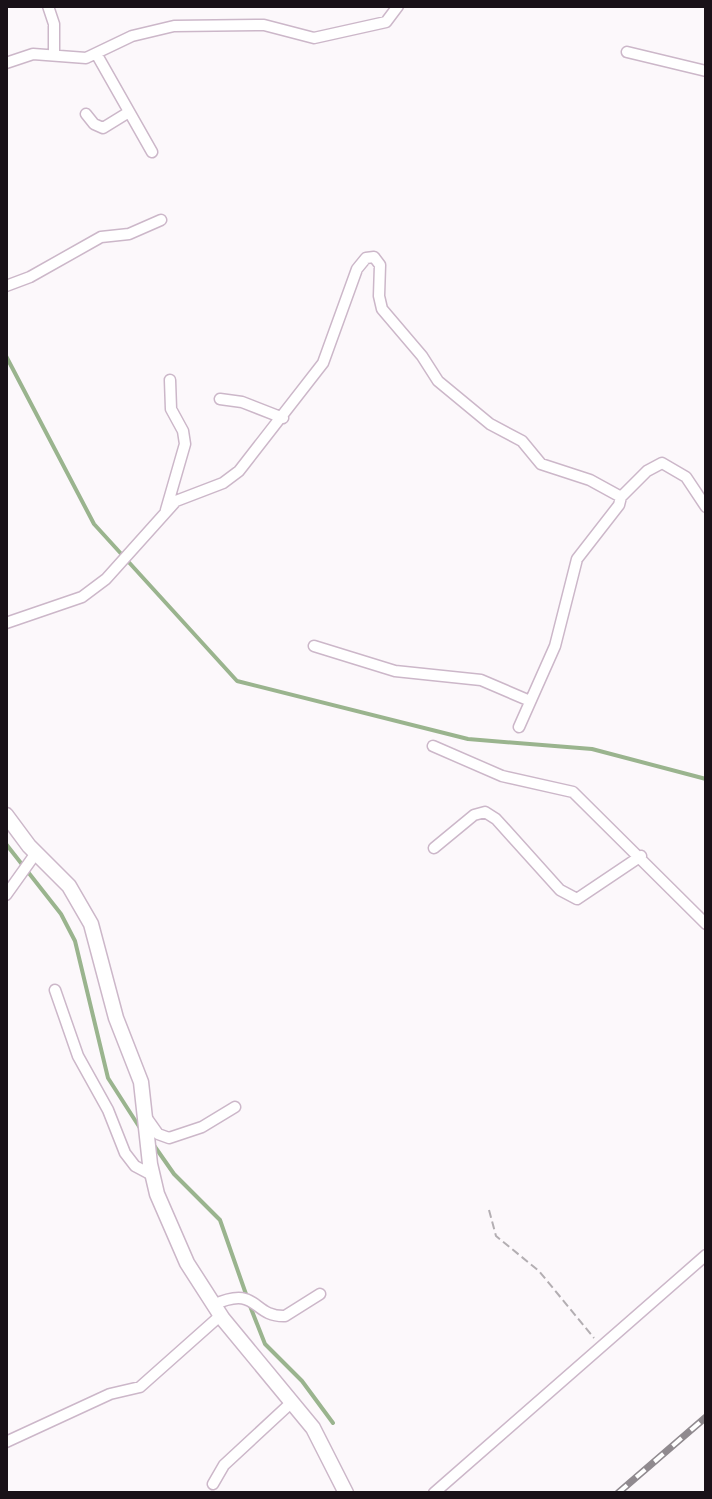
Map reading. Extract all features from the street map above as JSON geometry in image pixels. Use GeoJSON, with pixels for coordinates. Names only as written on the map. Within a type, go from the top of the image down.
{"type":"FeatureCollection","features":[{"type":"Feature","properties":{"kind":"street"},"geometry":{"type":"LineString","coordinates":[[48,6],[54,24],[54,55]]}},
{"type":"Feature","properties":{"kind":"street"},"geometry":{"type":"LineString","coordinates":[[6,63],[22,56],[86,58],[132,36],[196,23],[264,25],[323,38],[351,28],[386,22],[398,6]]}},
{"type":"Feature","properties":{"kind":"street"},"geometry":{"type":"LineString","coordinates":[[627,52],[706,71]]}},
{"type":"Feature","properties":{"kind":"street"},"geometry":{"type":"LineString","coordinates":[[97,55],[152,152]]}},
{"type":"Feature","properties":{"kind":"street"},"geometry":{"type":"LineString","coordinates":[[86,114],[94,124],[103,128],[129,112]]}},
{"type":"Feature","properties":{"kind":"street"},"geometry":{"type":"LineString","coordinates":[[6,286],[30,277],[101,237],[129,234],[161,220]]}},
{"type":"Feature","properties":{"kind":"street"},"geometry":{"type":"LineString","coordinates":[[6,623],[89,593],[126,559],[165,512],[184,496],[231,479],[283,418],[323,363],[357,269],[366,258],[374,257],[380,265],[379,296],[382,309],[422,356],[438,381],[490,424],[522,441],[541,464],[590,480],[621,497]]}},
{"type":"Feature","properties":{"kind":"street"},"geometry":{"type":"LineString","coordinates":[[165,512],[185,444],[183,431],[171,409],[170,380]]}},
{"type":"Feature","properties":{"kind":"street"},"geometry":{"type":"LineString","coordinates":[[220,399],[242,402],[283,418]]}},
{"type":"Feature","properties":{"kind":"street"},"geometry":{"type":"LineString","coordinates":[[519,727],[557,638],[571,572],[593,535],[619,505],[621,497],[647,471],[662,463],[686,477],[706,507]]}},
{"type":"Feature","properties":{"kind":"street"},"geometry":{"type":"LineString","coordinates":[[314,646],[395,671],[481,680],[530,701]]}},
{"type":"Feature","properties":{"kind":"street"},"geometry":{"type":"LineString","coordinates":[[433,746],[502,776],[568,789],[641,856],[706,924]]}},
{"type":"Feature","properties":{"kind":"street"},"geometry":{"type":"LineString","coordinates":[[434,848],[474,815],[485,812],[496,819],[560,890],[577,899],[641,856]]}},
{"type":"Feature","properties":{"kind":"street"},"geometry":{"type":"LineString","coordinates":[[6,815],[36,853],[69,886],[91,924],[116,1018],[141,1082],[152,1175],[178,1245],[217,1310],[313,1428],[346,1493]]}},
{"type":"Feature","properties":{"kind":"street"},"geometry":{"type":"LineString","coordinates":[[6,895],[36,853]]}},
{"type":"Feature","properties":{"kind":"street"},"geometry":{"type":"LineString","coordinates":[[55,990],[84,1068],[108,1110],[125,1153],[135,1166],[152,1175]]}},
{"type":"Feature","properties":{"kind":"street"},"geometry":{"type":"LineString","coordinates":[[146,1117],[158,1134],[169,1138],[202,1127],[235,1107]]}},
{"type":"Feature","properties":{"kind":"street"},"geometry":{"type":"LineString","coordinates":[[434,1493],[706,1255]]}},
{"type":"Feature","properties":{"kind":"street"},"geometry":{"type":"LineString","coordinates":[[6,1442],[110,1394],[140,1387],[230,1298],[247,1297],[271,1313],[285,1316],[320,1294]]}},
{"type":"Feature","properties":{"kind":"street"},"geometry":{"type":"LineString","coordinates":[[213,1484],[224,1465],[292,1402]]}},
{"type":"Feature","properties":{"kind":"path"},"geometry":{"type":"LineString","coordinates":[[489,1210],[496,1236],[539,1271],[599,1346]]}},
{"type":"Feature","properties":{"kind":"waterway"},"geometry":{"type":"LineString","coordinates":[[6,356],[94,524],[237,681],[468,739],[592,749],[706,779]]}},
{"type":"Feature","properties":{"kind":"waterway"},"geometry":{"type":"LineString","coordinates":[[6,844],[61,914],[75,941],[108,1078],[140,1128]]}},
{"type":"Feature","properties":{"kind":"waterway"},"geometry":{"type":"LineString","coordinates":[[153,1144],[174,1174],[220,1220],[247,1297]]}},
{"type":"Feature","properties":{"kind":"waterway"},"geometry":{"type":"LineString","coordinates":[[250,1306],[265,1344],[302,1381],[333,1423]]}},
{"type":"Feature","properties":{"kind":"railway"},"geometry":{"type":"LineString","coordinates":[[618,1493],[706,1417]]}}]}
